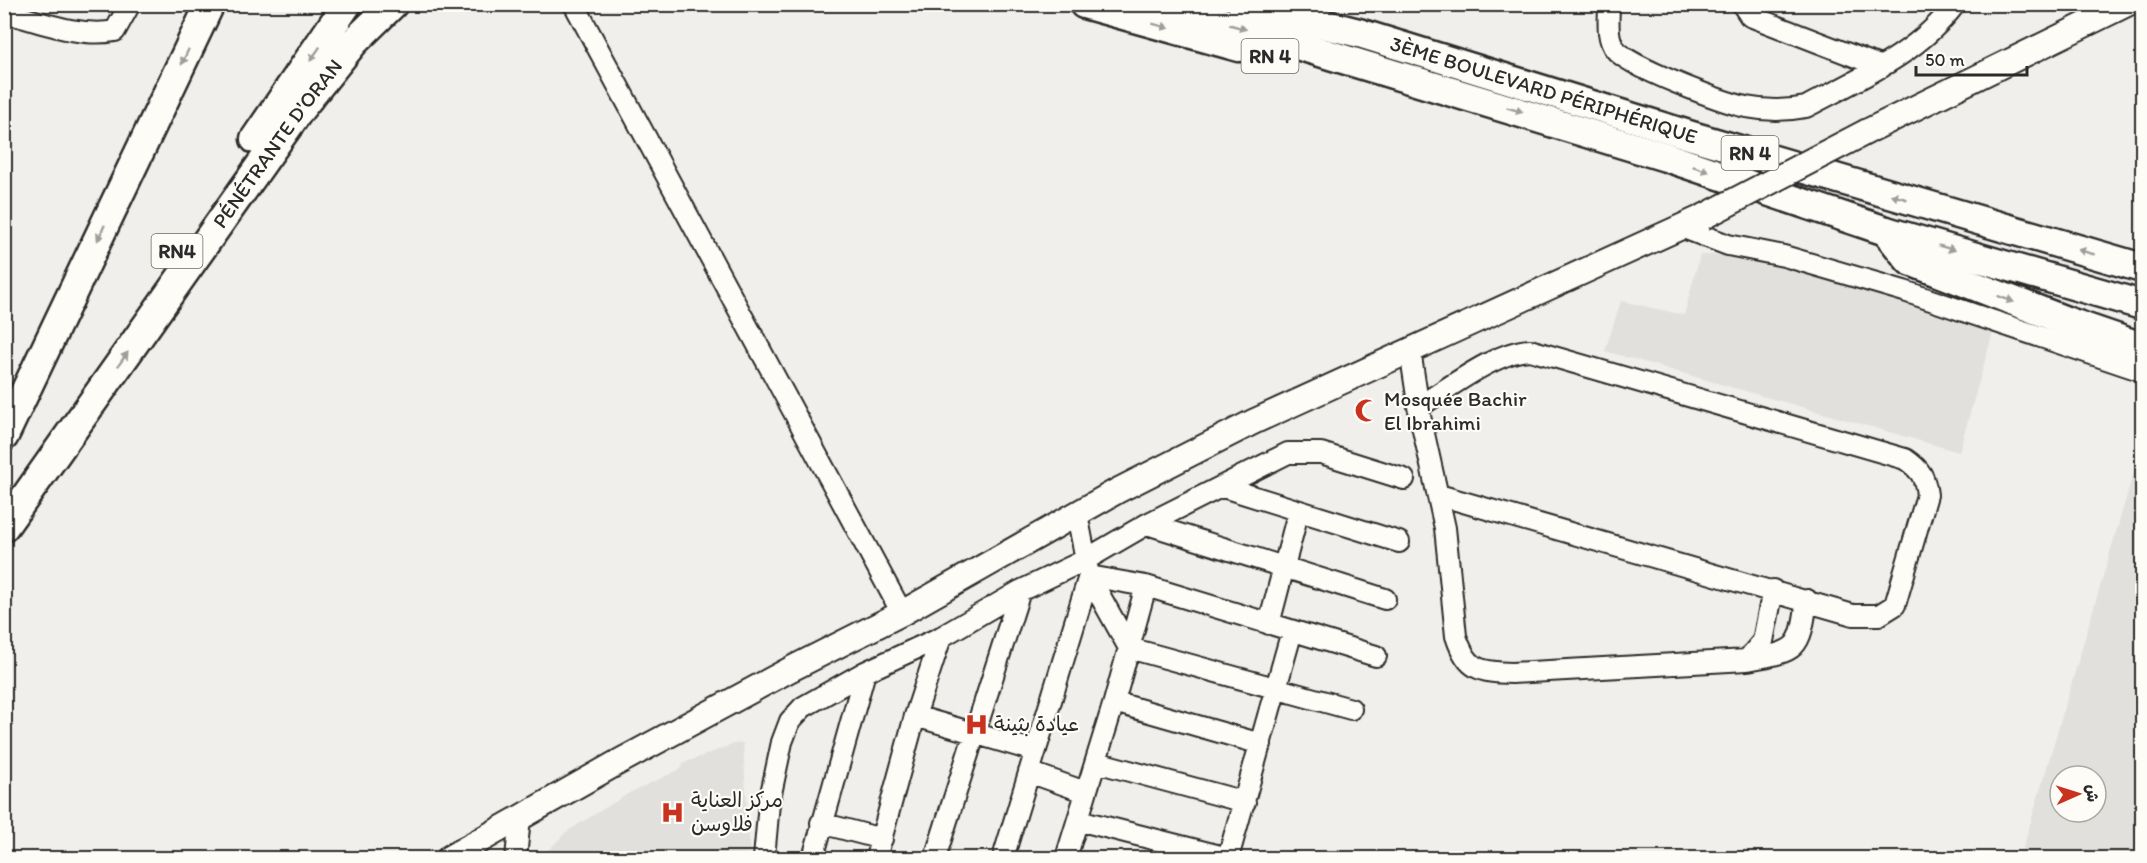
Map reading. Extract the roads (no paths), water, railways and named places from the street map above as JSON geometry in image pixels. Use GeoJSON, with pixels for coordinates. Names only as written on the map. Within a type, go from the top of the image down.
{"type":"FeatureCollection","features":[{"type":"Feature","properties":{"kind":"highway"},"geometry":{"type":"LineString","coordinates":[[4,436],[210,4]]}},
{"type":"Feature","properties":{"kind":"highway","name":"PÉNÉTRANTE D'ORAN"},"geometry":{"type":"LineString","coordinates":[[4,495],[347,4]]}},
{"type":"Feature","properties":{"kind":"highway","name":"PÉNÉTRANTE D'ORAN"},"geometry":{"type":"LineString","coordinates":[[4,527],[302,108],[354,42],[393,4]]}},
{"type":"Feature","properties":{"kind":"highway","name":"3ÈME BOULEVARD PÉRIPHÉRIQUE"},"geometry":{"type":"LineString","coordinates":[[1084,4],[1310,67],[1394,85],[1460,93]]}},
{"type":"Feature","properties":{"kind":"highway","name":"3ÈME BOULEVARD PÉRIPHÉRIQUE"},"geometry":{"type":"LineString","coordinates":[[1162,4],[1666,157],[1886,231],[2142,305]]}},
{"type":"Feature","properties":{"kind":"highway","name":"3ÈME BOULEVARD PÉRIPHÉRIQUE"},"geometry":{"type":"LineString","coordinates":[[1242,4],[1359,33],[1692,136],[2142,268]]}},
{"type":"Feature","properties":{"kind":"highway","name":"3ÈME BOULEVARD PÉRIPHÉRIQUE"},"geometry":{"type":"LineString","coordinates":[[1296,4],[1359,33]]}},
{"type":"Feature","properties":{"kind":"highway"},"geometry":{"type":"LineString","coordinates":[[1886,231],[1910,261],[2066,321],[2142,347]]}},
{"type":"Feature","properties":{"kind":"main road"},"geometry":{"type":"LineString","coordinates":[[449,858],[791,669],[902,613],[1077,514],[1253,422],[1692,222],[1868,131],[2121,6]]}},
{"type":"Feature","properties":{"kind":"street"},"geometry":{"type":"LineString","coordinates":[[4,12],[82,32],[104,34],[115,32],[130,4]]}},
{"type":"Feature","properties":{"kind":"street"},"geometry":{"type":"LineString","coordinates":[[574,4],[902,613]]}},
{"type":"Feature","properties":{"kind":"street"},"geometry":{"type":"LineString","coordinates":[[1609,4],[1610,41],[1617,52],[1640,67],[1745,107],[1787,111],[1806,107],[1920,44],[1940,24],[1955,4]]}},
{"type":"Feature","properties":{"kind":"street"},"geometry":{"type":"LineString","coordinates":[[1742,4],[1750,16],[1882,66]]}},
{"type":"Feature","properties":{"kind":"street"},"geometry":{"type":"LineString","coordinates":[[1692,222],[1728,245],[1784,256],[1904,291],[2142,371]]}},
{"type":"Feature","properties":{"kind":"street"},"geometry":{"type":"LineString","coordinates":[[1410,350],[1418,407],[1439,495],[1456,636],[1461,653],[1472,666],[1485,673],[1512,673],[1747,660],[1786,652],[1797,645],[1803,635],[1807,600]]}},
{"type":"Feature","properties":{"kind":"street"},"geometry":{"type":"LineString","coordinates":[[1418,407],[1498,359],[1512,352],[1530,350],[1905,459],[1920,469],[1926,480],[1927,495],[1895,605],[1879,615],[1854,615],[1439,495]]}},
{"type":"Feature","properties":{"kind":"street"},"geometry":{"type":"LineString","coordinates":[[764,858],[769,804],[782,742],[790,721],[803,707],[865,672],[941,637],[1020,591],[1087,568],[1147,524],[1288,453],[1302,451],[1321,453],[1404,479]]}},
{"type":"Feature","properties":{"kind":"street"},"geometry":{"type":"LineString","coordinates":[[1223,487],[1298,513],[1399,542]]}},
{"type":"Feature","properties":{"kind":"street"},"geometry":{"type":"LineString","coordinates":[[1269,624],[1298,513]]}},
{"type":"Feature","properties":{"kind":"street"},"geometry":{"type":"LineString","coordinates":[[1077,514],[1087,568],[1129,648],[1351,708]]}},
{"type":"Feature","properties":{"kind":"street"},"geometry":{"type":"LineString","coordinates":[[1147,524],[1385,599]]}},
{"type":"Feature","properties":{"kind":"street"},"geometry":{"type":"LineString","coordinates":[[1087,568],[1376,656]]}},
{"type":"Feature","properties":{"kind":"street"},"geometry":{"type":"LineString","coordinates":[[1003,858],[1087,568]]}},
{"type":"Feature","properties":{"kind":"street"},"geometry":{"type":"LineString","coordinates":[[1066,858],[1114,702],[1146,586]]}},
{"type":"Feature","properties":{"kind":"street"},"geometry":{"type":"LineString","coordinates":[[1747,660],[1763,641],[1773,590]]}},
{"type":"Feature","properties":{"kind":"street"},"geometry":{"type":"LineString","coordinates":[[935,858],[1020,591]]}},
{"type":"Feature","properties":{"kind":"street"},"geometry":{"type":"LineString","coordinates":[[1078,820],[1228,858],[1292,631]]}},
{"type":"Feature","properties":{"kind":"street"},"geometry":{"type":"LineString","coordinates":[[876,858],[915,716],[941,637]]}},
{"type":"Feature","properties":{"kind":"street"},"geometry":{"type":"LineString","coordinates":[[813,858],[865,672]]}},
{"type":"Feature","properties":{"kind":"street"},"geometry":{"type":"LineString","coordinates":[[1114,702],[1261,744]]}},
{"type":"Feature","properties":{"kind":"street"},"geometry":{"type":"LineString","coordinates":[[915,716],[1035,751]]}},
{"type":"Feature","properties":{"kind":"street"},"geometry":{"type":"LineString","coordinates":[[1096,762],[1245,802]]}},
{"type":"Feature","properties":{"kind":"street"},"geometry":{"type":"LineString","coordinates":[[1029,772],[1085,792]]}},
{"type":"Feature","properties":{"kind":"street"},"geometry":{"type":"LineString","coordinates":[[516,858],[520,818]]}},
{"type":"Feature","properties":{"kind":"street"},"geometry":{"type":"LineString","coordinates":[[821,823],[882,839]]}},
{"type":"Feature","properties":{"kind":"place","name":"Mosquée Bachir El Ibrahimi"},"geometry":{"type":"Point","coordinates":[1366,411]}},
{"type":"Feature","properties":{"kind":"place","name":"عيادة بثينة"},"geometry":{"type":"Point","coordinates":[976,724]}},
{"type":"Feature","properties":{"kind":"place","name":"مركز العناية فلاوسن"},"geometry":{"type":"Point","coordinates":[673,812]}}]}
